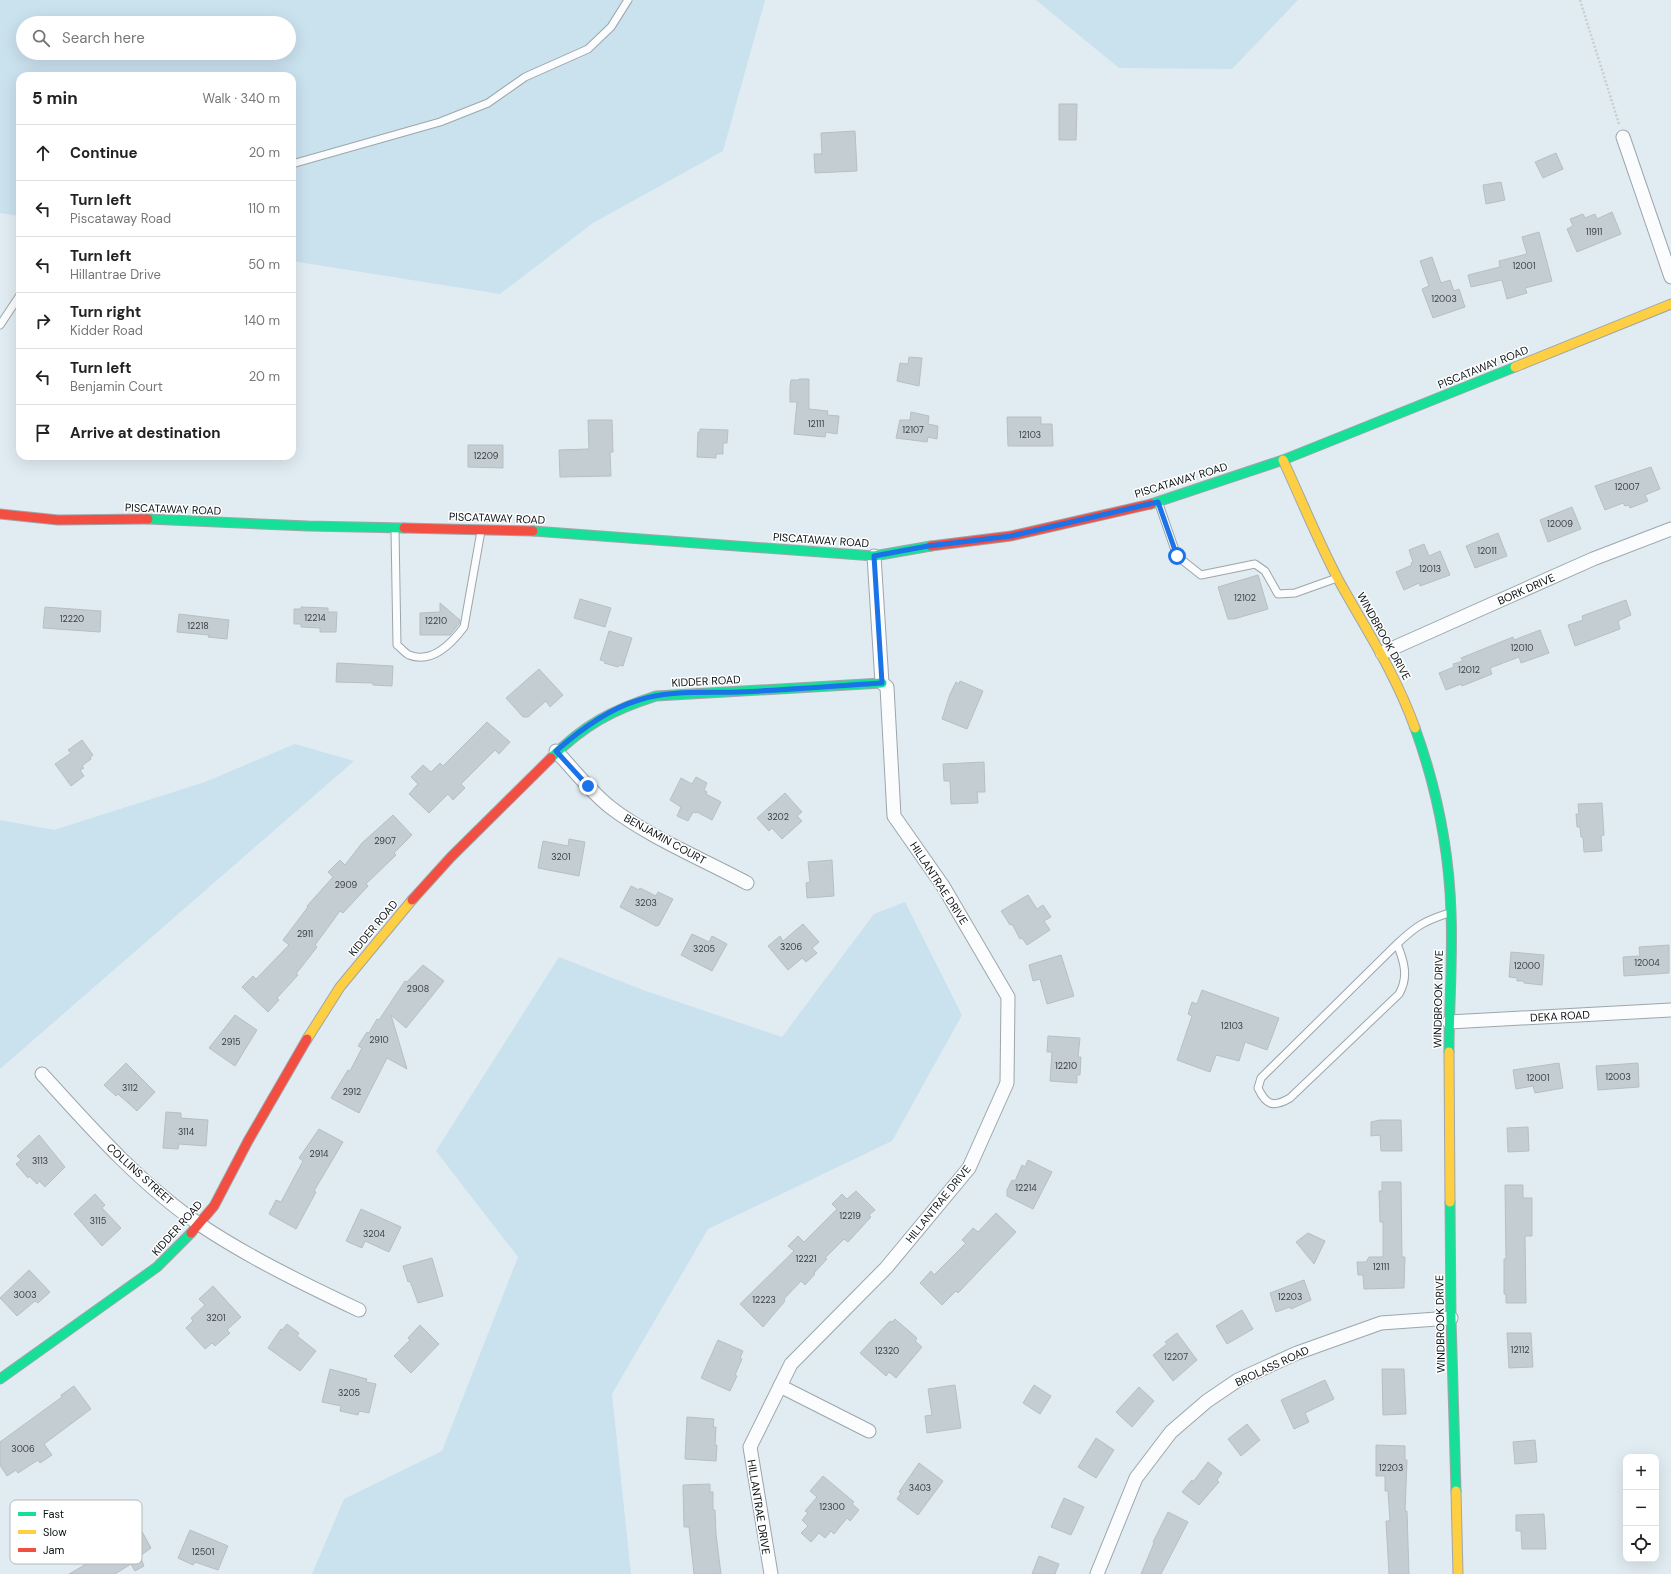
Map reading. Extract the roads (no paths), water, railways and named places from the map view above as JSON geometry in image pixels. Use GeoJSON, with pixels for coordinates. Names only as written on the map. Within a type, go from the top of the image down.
{"type":"FeatureCollection","features":[{"type":"Feature","properties":{"kind":"street"},"geometry":{"type":"LineString","coordinates":[[1624,137],[1671,277]]}},
{"type":"Feature","properties":{"kind":"street","name":"PISCATAWAY ROAD"},"geometry":{"type":"LineString","coordinates":[[0,514],[58,520],[162,519],[394,528],[520,530],[874,556],[928,546],[1011,536],[1158,502],[1283,460],[1671,304]]}},
{"type":"Feature","properties":{"kind":"street","name":"WINDBROOK DRIVE"},"geometry":{"type":"LineString","coordinates":[[1283,460],[1338,578],[1382,653],[1405,700],[1426,758],[1445,843],[1451,912],[1449,1022],[1451,1318],[1458,1574]]}},
{"type":"Feature","properties":{"kind":"street","name":"BORK DRIVE"},"geometry":{"type":"LineString","coordinates":[[1382,653],[1593,558],[1671,529]]}},
{"type":"Feature","properties":{"kind":"street","name":"HILLANTRAE DRIVE"},"geometry":{"type":"LineString","coordinates":[[770,1574],[750,1447],[791,1364],[886,1268],[969,1168],[1007,1083],[1008,997],[943,886],[894,816],[887,688],[882,683],[874,556]]}},
{"type":"Feature","properties":{"kind":"street","name":"KIDDER ROAD"},"geometry":{"type":"LineString","coordinates":[[0,1379],[158,1267],[199,1224],[214,1206],[248,1141],[321,1015],[340,987],[393,921],[435,874],[556,751],[570,739],[602,717],[639,700],[656,696],[882,683]]}},
{"type":"Feature","properties":{"kind":"street","name":"BENJAMIN COURT"},"geometry":{"type":"LineString","coordinates":[[556,751],[588,786],[611,808],[647,831],[747,883]]}},
{"type":"Feature","properties":{"kind":"street","name":"DEKA ROAD"},"geometry":{"type":"LineString","coordinates":[[1449,1022],[1671,1010]]}},
{"type":"Feature","properties":{"kind":"street","name":"COLLINS STREET"},"geometry":{"type":"LineString","coordinates":[[42,1074],[124,1162],[166,1200],[199,1224],[276,1269],[359,1310]]}},
{"type":"Feature","properties":{"kind":"street","name":"BROLASS ROAD"},"geometry":{"type":"LineString","coordinates":[[1097,1574],[1136,1478],[1171,1432],[1207,1401],[1238,1380],[1298,1353],[1381,1323],[1451,1318]]}},
{"type":"Feature","properties":{"kind":"street"},"geometry":{"type":"LineString","coordinates":[[780,1386],[869,1432]]}},
{"type":"Feature","properties":{"kind":"lane"},"geometry":{"type":"LineString","coordinates":[[296,163],[440,122],[488,103],[525,77],[588,49],[611,27],[628,0]]}},
{"type":"Feature","properties":{"kind":"lane"},"geometry":{"type":"LineString","coordinates":[[0,325],[16,301]]}},
{"type":"Feature","properties":{"kind":"lane"},"geometry":{"type":"LineString","coordinates":[[1158,502],[1177,556],[1201,575],[1255,564],[1265,571],[1278,594],[1295,593],[1338,578]]}},
{"type":"Feature","properties":{"kind":"lane"},"geometry":{"type":"LineString","coordinates":[[394,528],[397,645],[408,655],[426,658],[444,650],[464,627],[481,529]]}},
{"type":"Feature","properties":{"kind":"lane"},"geometry":{"type":"LineString","coordinates":[[1397,944],[1403,961],[1405,979],[1399,994],[1290,1098],[1280,1104],[1272,1104],[1262,1097],[1258,1088],[1261,1078],[1413,928],[1426,921],[1451,912]]}}]}
